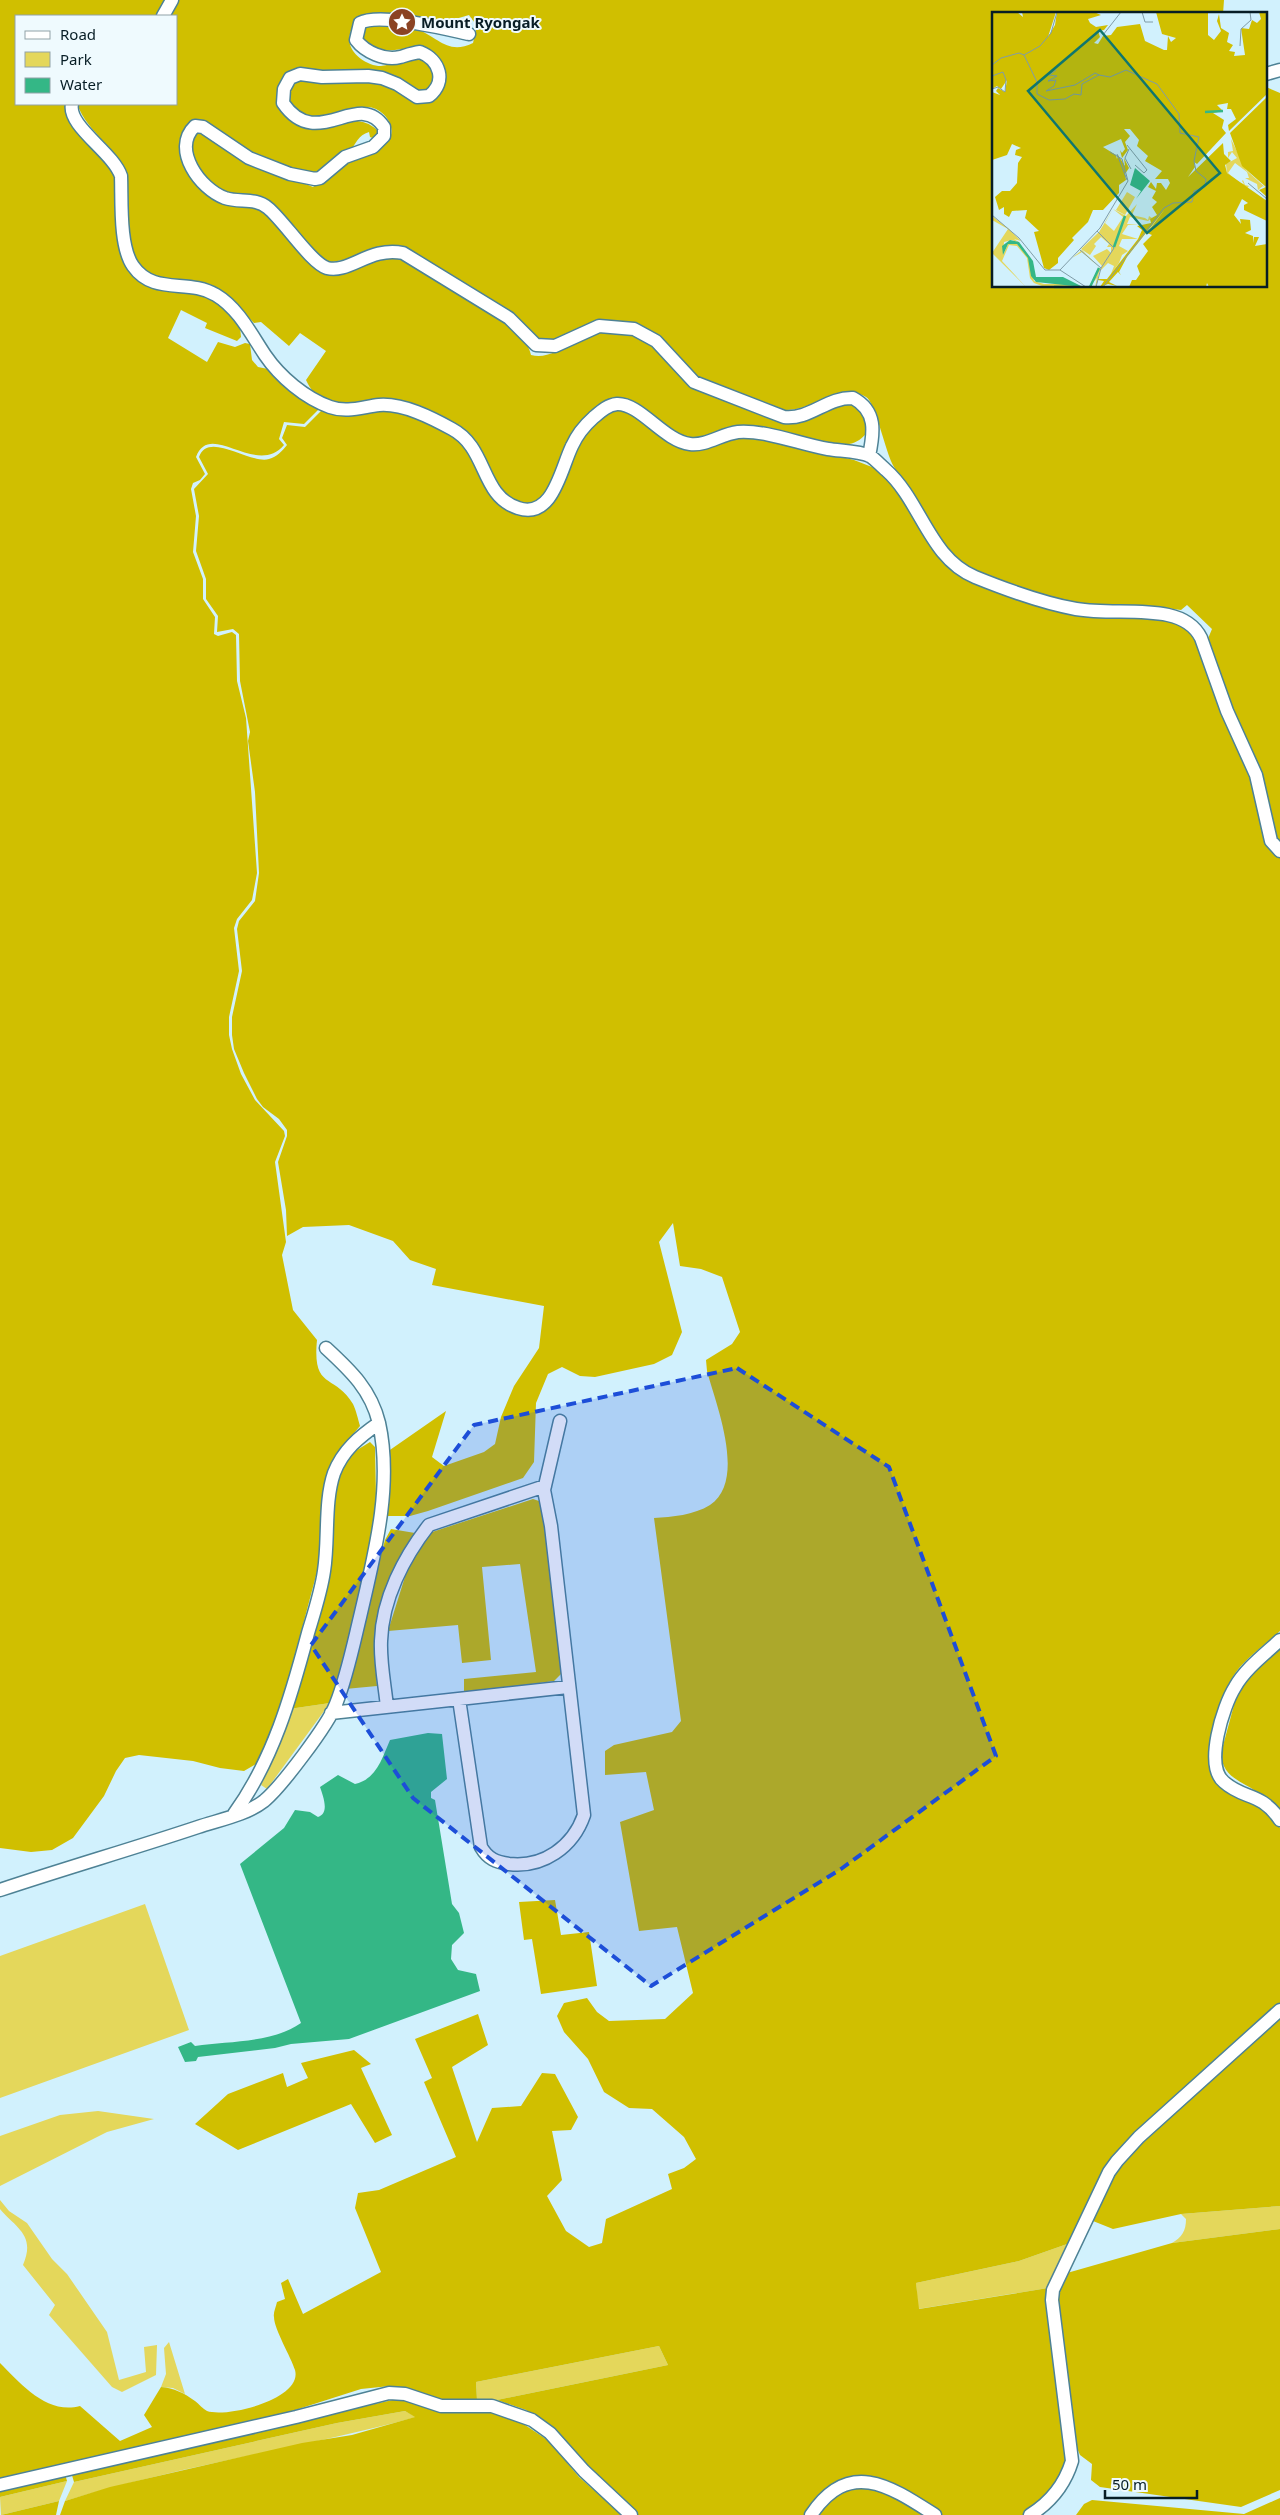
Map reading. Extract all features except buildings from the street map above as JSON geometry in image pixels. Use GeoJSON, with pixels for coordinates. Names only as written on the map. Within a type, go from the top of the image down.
{"type":"FeatureCollection","features":[{"type":"Feature","properties":{"kind":"street"},"geometry":{"type":"LineString","coordinates":[[164,15],[172,0]]}},
{"type":"Feature","properties":{"kind":"street"},"geometry":{"type":"LineString","coordinates":[[469,34],[401,21],[371,19],[360,23],[356,40],[360,46],[378,55],[394,58],[420,52],[430,58],[439,72],[440,80],[439,86],[429,96],[417,97],[398,84],[382,78],[368,76],[322,78],[300,74],[290,78],[284,89],[284,103],[295,117],[302,122],[315,124],[363,113],[372,115],[384,127],[384,136],[381,141],[373,147],[345,157],[320,178],[315,180],[290,174],[249,158],[202,126],[195,126],[186,139],[187,156],[197,176],[214,192],[232,200],[262,203],[272,211],[316,261],[326,268],[340,269],[380,252],[403,253],[509,318],[536,345],[555,346],[599,326],[634,329],[656,341],[694,382],[784,417],[796,418],[834,400],[852,398],[866,407],[871,416],[873,437],[869,456]]}},
{"type":"Feature","properties":{"kind":"street"},"geometry":{"type":"LineString","coordinates":[[72,105],[71,109],[81,128],[112,157],[118,167],[121,176],[125,246],[129,261],[144,278],[155,284],[206,290],[222,299],[244,323],[279,373],[315,401],[335,409],[392,406],[415,412],[455,430],[473,446],[494,490],[517,508],[532,509],[546,502],[556,486],[573,444],[584,427],[608,406],[618,404],[631,408],[664,432],[691,444],[708,442],[724,434],[749,432],[869,456],[898,480],[939,549],[954,565],[970,575],[1028,596],[1076,609],[1166,614],[1187,621],[1198,630],[1226,711],[1256,775],[1271,841],[1280,851]]}},
{"type":"Feature","properties":{"kind":"street"},"geometry":{"type":"LineString","coordinates":[[0,1890],[234,1814],[262,1802],[276,1789],[331,1714],[344,1680],[379,1527],[383,1450],[379,1423],[368,1392],[356,1376],[326,1348]]}},
{"type":"Feature","properties":{"kind":"street"},"geometry":{"type":"LineString","coordinates":[[459,1699],[481,1847],[485,1855],[496,1862],[518,1865],[541,1861],[553,1855],[580,1827],[584,1815],[545,1486],[560,1421]]}},
{"type":"Feature","properties":{"kind":"street"},"geometry":{"type":"LineString","coordinates":[[234,1814],[248,1794],[277,1736],[295,1680],[324,1573],[329,1537],[328,1502],[334,1474],[348,1448],[379,1423]]}},
{"type":"Feature","properties":{"kind":"street"},"geometry":{"type":"LineString","coordinates":[[387,1707],[380,1642],[385,1612],[401,1568],[417,1540],[429,1525],[545,1486]]}},
{"type":"Feature","properties":{"kind":"street"},"geometry":{"type":"LineString","coordinates":[[1280,1640],[1244,1675],[1234,1688],[1218,1736],[1215,1762],[1216,1772],[1223,1782],[1267,1804],[1280,1820]]}},
{"type":"Feature","properties":{"kind":"street"},"geometry":{"type":"LineString","coordinates":[[331,1714],[568,1687]]}},
{"type":"Feature","properties":{"kind":"street"},"geometry":{"type":"LineString","coordinates":[[1030,2515],[1052,2497],[1066,2480],[1072,2461],[1052,2300],[1053,2290],[1109,2172],[1139,2137],[1280,2010]]}},
{"type":"Feature","properties":{"kind":"street"},"geometry":{"type":"LineString","coordinates":[[0,2484],[296,2417],[389,2393],[405,2394],[441,2406],[492,2406],[532,2420],[550,2433],[584,2471],[632,2515]]}},
{"type":"Feature","properties":{"kind":"street"},"geometry":{"type":"LineString","coordinates":[[811,2515],[827,2496],[839,2487],[852,2482],[866,2481],[895,2489],[935,2515]]}},
{"type":"Feature","properties":{"kind":"highlighted area"},"geometry":{"type":"Polygon","coordinates":[[[737,1368],[889,1467],[996,1756],[841,1869],[651,1986],[413,1798],[311,1645],[474,1425],[737,1368]]]}},
{"type":"Feature","properties":{"kind":"green space"},"geometry":{"type":"Polygon","coordinates":[[[330,1703],[267,1789],[261,1785],[289,1709],[330,1703]]]}},
{"type":"Feature","properties":{"kind":"green space"},"geometry":{"type":"Polygon","coordinates":[[[145,1904],[189,2030],[0,2098],[0,1956],[145,1904]]]}},
{"type":"Feature","properties":{"kind":"green space"},"geometry":{"type":"Polygon","coordinates":[[[98,2111],[154,2119],[107,2132],[0,2186],[0,2136],[60,2115],[98,2111]]]}},
{"type":"Feature","properties":{"kind":"green space"},"geometry":{"type":"Polygon","coordinates":[[[0,2200],[9,2211],[27,2223],[52,2259],[67,2274],[107,2332],[119,2380],[146,2372],[144,2347],[157,2345],[156,2375],[122,2392],[112,2387],[49,2315],[55,2305],[23,2265],[26,2255],[26,2239],[18,2227],[0,2209],[0,2200]]]}},
{"type":"Feature","properties":{"kind":"green space"},"geometry":{"type":"Polygon","coordinates":[[[1280,2206],[1280,2229],[1172,2243],[1181,2236],[1185,2227],[1186,2219],[1181,2214],[1280,2206]]]}},
{"type":"Feature","properties":{"kind":"green space"},"geometry":{"type":"Polygon","coordinates":[[[1070,2243],[1048,2288],[918,2309],[916,2283],[1019,2261],[1070,2243]]]}},
{"type":"Feature","properties":{"kind":"green space"},"geometry":{"type":"Polygon","coordinates":[[[169,2342],[185,2394],[173,2388],[161,2387],[166,2374],[164,2348],[169,2342]]]}},
{"type":"Feature","properties":{"kind":"green space"},"geometry":{"type":"Polygon","coordinates":[[[659,2346],[668,2365],[497,2400],[477,2400],[476,2382],[659,2346]]]}},
{"type":"Feature","properties":{"kind":"green space"},"geometry":{"type":"Polygon","coordinates":[[[405,2411],[416,2417],[328,2439],[152,2477],[65,2501],[74,2482],[337,2423],[405,2411]]]}},
{"type":"Feature","properties":{"kind":"green space"},"geometry":{"type":"Polygon","coordinates":[[[67,2481],[59,2501],[1,2515],[0,2497],[67,2481]]]}},
{"type":"Feature","properties":{"kind":"shaded area"},"geometry":{"type":"Polygon","coordinates":[[[0,0],[167,0],[159,15],[15,15],[15,105],[68,105],[114,169],[131,271],[216,300],[240,327],[241,337],[237,341],[205,328],[207,323],[181,310],[168,338],[207,362],[218,342],[235,347],[245,343],[250,344],[252,360],[258,367],[268,369],[320,408],[304,424],[284,422],[279,439],[284,445],[273,453],[260,455],[212,444],[203,447],[196,457],[205,474],[200,480],[193,483],[191,489],[196,516],[193,552],[203,579],[203,599],[215,617],[214,634],[218,636],[232,632],[236,635],[237,681],[246,718],[257,873],[252,900],[237,919],[234,928],[239,971],[229,1017],[229,1035],[241,1074],[255,1100],[284,1131],[285,1136],[275,1162],[286,1242],[282,1255],[293,1310],[317,1340],[316,1356],[321,1374],[326,1380],[346,1394],[354,1406],[360,1426],[339,1451],[329,1469],[318,1568],[286,1689],[266,1749],[256,1764],[244,1771],[220,1768],[193,1761],[139,1755],[125,1758],[116,1771],[104,1796],[73,1838],[52,1850],[31,1852],[0,1848],[0,0]]]}},
{"type":"Feature","properties":{"kind":"shaded area"},"geometry":{"type":"Polygon","coordinates":[[[178,0],[1224,0],[1223,12],[992,12],[992,288],[1268,288],[1268,88],[1280,93],[1280,847],[1270,827],[1260,774],[1231,709],[1207,641],[1212,629],[1187,605],[1181,610],[1090,606],[1069,603],[1006,585],[958,564],[941,546],[913,494],[894,467],[873,408],[866,397],[856,393],[846,393],[805,407],[784,410],[709,386],[686,370],[663,340],[650,331],[624,322],[592,324],[550,342],[539,340],[502,308],[403,247],[383,246],[348,259],[332,262],[320,260],[290,223],[269,204],[257,198],[230,194],[218,189],[200,173],[195,165],[190,150],[191,142],[197,133],[205,132],[247,160],[313,187],[348,162],[383,147],[391,135],[390,124],[387,118],[378,110],[366,107],[352,109],[324,118],[310,118],[302,115],[293,108],[287,99],[291,83],[302,78],[320,80],[382,79],[417,100],[433,99],[442,86],[443,79],[441,65],[437,59],[423,50],[415,48],[376,49],[361,38],[362,31],[379,24],[406,26],[417,29],[444,44],[457,47],[464,46],[473,43],[477,26],[469,15],[452,20],[370,15],[360,18],[353,28],[349,40],[351,46],[358,56],[369,63],[381,66],[418,55],[429,60],[435,74],[433,85],[431,90],[422,94],[385,76],[331,73],[296,68],[288,73],[282,82],[279,107],[293,120],[306,126],[319,127],[354,121],[365,123],[377,130],[378,135],[375,139],[370,137],[369,132],[362,135],[347,154],[323,171],[314,175],[268,163],[250,153],[216,128],[198,120],[187,127],[182,140],[181,150],[183,159],[191,177],[214,197],[230,203],[253,206],[265,211],[277,222],[312,265],[324,273],[343,272],[379,257],[400,258],[475,299],[495,313],[512,326],[524,341],[531,355],[551,354],[593,332],[616,330],[643,339],[652,345],[680,375],[705,392],[782,420],[801,420],[834,407],[854,403],[864,412],[867,419],[868,432],[864,436],[854,443],[840,444],[744,427],[698,440],[691,439],[681,436],[635,403],[616,399],[593,409],[584,419],[570,442],[555,477],[543,497],[534,503],[520,504],[504,496],[474,439],[461,428],[419,409],[395,402],[385,401],[343,405],[321,398],[306,380],[326,351],[300,333],[289,346],[261,322],[254,323],[232,300],[217,289],[206,285],[158,280],[148,276],[139,269],[130,251],[127,230],[125,174],[121,164],[88,124],[77,105],[178,105],[178,15],[169,15],[178,0]]]}},
{"type":"Feature","properties":{"kind":"shaded area"},"geometry":{"type":"Polygon","coordinates":[[[378,408],[414,416],[446,430],[465,446],[483,481],[530,516],[542,512],[553,503],[577,444],[587,429],[611,409],[622,409],[680,444],[744,436],[769,439],[854,460],[877,469],[901,495],[935,553],[953,570],[1023,598],[1166,619],[1183,624],[1199,641],[1245,756],[1276,854],[1280,858],[1280,1631],[1245,1662],[1233,1676],[1214,1723],[1209,1756],[1212,1770],[1218,1779],[1258,1804],[1280,1828],[1280,2005],[1137,2131],[1070,2243],[1019,2261],[916,2283],[919,2309],[1048,2288],[1068,2464],[1059,2481],[1026,2515],[942,2515],[901,2487],[870,2476],[853,2476],[837,2482],[823,2491],[804,2515],[637,2515],[625,2506],[538,2418],[526,2410],[497,2400],[668,2365],[659,2346],[476,2382],[477,2400],[435,2399],[390,2386],[361,2389],[267,2419],[0,2480],[0,2363],[36,2396],[57,2406],[68,2408],[80,2406],[120,2441],[152,2427],[144,2415],[161,2387],[179,2391],[207,2411],[217,2412],[230,2412],[262,2404],[276,2398],[287,2390],[294,2380],[295,2370],[275,2322],[274,2312],[277,2302],[285,2299],[281,2283],[288,2279],[303,2314],[381,2272],[355,2208],[358,2193],[379,2190],[456,2157],[424,2082],[432,2078],[415,2039],[478,2014],[488,2045],[452,2067],[477,2142],[492,2108],[521,2106],[542,2073],[555,2074],[578,2117],[571,2130],[552,2131],[562,2180],[547,2196],[566,2231],[589,2247],[602,2243],[606,2219],[672,2189],[668,2174],[684,2168],[696,2159],[684,2137],[652,2109],[629,2108],[604,2092],[588,2059],[564,2032],[557,2016],[564,2003],[587,1998],[597,2012],[609,2021],[665,2019],[693,1993],[677,1927],[639,1931],[620,1822],[654,1810],[646,1772],[605,1775],[605,1751],[614,1745],[672,1732],[681,1721],[654,1518],[690,1513],[710,1505],[721,1493],[726,1478],[728,1461],[726,1441],[707,1371],[706,1360],[732,1344],[740,1332],[722,1277],[701,1269],[680,1266],[673,1223],[659,1242],[682,1332],[672,1355],[654,1364],[595,1377],[580,1376],[562,1367],[548,1374],[536,1403],[534,1462],[523,1478],[428,1511],[410,1516],[388,1516],[387,1452],[446,1411],[432,1457],[444,1466],[484,1452],[495,1444],[501,1417],[514,1386],[539,1348],[544,1306],[432,1285],[436,1269],[410,1260],[393,1241],[349,1225],[303,1227],[287,1236],[286,1210],[278,1162],[287,1136],[287,1130],[279,1119],[263,1107],[257,1099],[234,1049],[232,1017],[242,971],[237,929],[239,921],[255,901],[259,873],[255,792],[248,741],[250,732],[240,681],[239,634],[233,629],[217,632],[218,616],[206,599],[206,579],[196,551],[199,516],[194,489],[208,474],[199,457],[204,450],[211,447],[220,447],[261,460],[269,459],[281,452],[287,445],[282,438],[287,425],[305,427],[323,409],[378,408]]]}},
{"type":"Feature","properties":{"kind":"shaded area"},"geometry":{"type":"Polygon","coordinates":[[[370,1442],[375,1447],[376,1497],[372,1540],[340,1674],[330,1703],[289,1709],[297,1685],[332,1503],[340,1471],[349,1455],[370,1442]]]}},
{"type":"Feature","properties":{"kind":"shaded area"},"geometry":{"type":"Polygon","coordinates":[[[533,1499],[539,1501],[544,1524],[564,1671],[554,1681],[464,1693],[464,1679],[536,1672],[520,1564],[482,1567],[491,1660],[462,1663],[458,1625],[388,1631],[409,1564],[429,1533],[533,1499]]]}},
{"type":"Feature","properties":{"kind":"shaded area"},"geometry":{"type":"Polygon","coordinates":[[[391,1529],[415,1533],[390,1583],[377,1623],[374,1648],[377,1686],[345,1689],[385,1540],[391,1529]]]}},
{"type":"Feature","properties":{"kind":"shaded area"},"geometry":{"type":"Polygon","coordinates":[[[1280,1646],[1280,1815],[1257,1792],[1228,1773],[1222,1761],[1221,1753],[1237,1694],[1245,1680],[1280,1646]]]}},
{"type":"Feature","properties":{"kind":"shaded area"},"geometry":{"type":"Polygon","coordinates":[[[555,1900],[561,1935],[589,1932],[597,1986],[541,1994],[532,1939],[524,1940],[519,1902],[555,1900]]]}},
{"type":"Feature","properties":{"kind":"shaded area"},"geometry":{"type":"Polygon","coordinates":[[[1280,2017],[1280,2206],[1181,2214],[1113,2229],[1093,2221],[1112,2176],[1121,2163],[1280,2017]]]}},
{"type":"Feature","properties":{"kind":"shaded area"},"geometry":{"type":"Polygon","coordinates":[[[354,2050],[371,2064],[361,2068],[392,2135],[375,2143],[351,2104],[238,2150],[195,2124],[228,2094],[283,2073],[287,2087],[308,2078],[301,2063],[354,2050]]]}},
{"type":"Feature","properties":{"kind":"shaded area"},"geometry":{"type":"Polygon","coordinates":[[[1280,2229],[1280,2490],[1241,2507],[1100,2487],[1091,2480],[1092,2464],[1080,2455],[1074,2441],[1057,2291],[1067,2273],[1172,2243],[1280,2229]]]}},
{"type":"Feature","properties":{"kind":"shaded area"},"geometry":{"type":"Polygon","coordinates":[[[397,2399],[493,2411],[516,2419],[549,2441],[579,2477],[622,2515],[60,2515],[65,2501],[110,2487],[302,2443],[352,2435],[415,2417],[405,2411],[337,2423],[74,2482],[71,2472],[397,2399]]]}},
{"type":"Feature","properties":{"kind":"shaded area"},"geometry":{"type":"Polygon","coordinates":[[[65,2474],[67,2481],[0,2497],[0,2488],[65,2474]]]}},
{"type":"Feature","properties":{"kind":"shaded area"},"geometry":{"type":"Polygon","coordinates":[[[855,2487],[877,2487],[925,2515],[818,2515],[829,2500],[855,2487]]]}},
{"type":"Feature","properties":{"kind":"shaded area"},"geometry":{"type":"Polygon","coordinates":[[[1280,2498],[1280,2515],[1076,2515],[1084,2504],[1092,2500],[1244,2514],[1280,2498]]]}},
{"type":"Feature","properties":{"kind":"shaded area"},"geometry":{"type":"Polygon","coordinates":[[[59,2501],[56,2515],[1,2515],[59,2501]]]}},
{"type":"Feature","properties":{"kind":"water"},"geometry":{"type":"Polygon","coordinates":[[[428,1733],[442,1734],[447,1779],[431,1792],[431,1798],[435,1800],[452,1904],[459,1913],[464,1933],[452,1945],[451,1959],[458,1970],[476,1974],[480,1991],[349,2039],[291,2044],[275,2048],[198,2057],[196,2061],[185,2062],[178,2047],[191,2042],[195,2046],[264,2038],[290,2030],[301,2023],[240,1864],[284,1828],[295,1810],[310,1812],[318,1817],[322,1815],[325,1804],[320,1787],[338,1775],[355,1784],[369,1778],[378,1767],[390,1740],[428,1733]]]}},
{"type":"Feature","properties":{"kind":"place","name":"Mount Ryongak"},"geometry":{"type":"Point","coordinates":[402,22]}}]}
